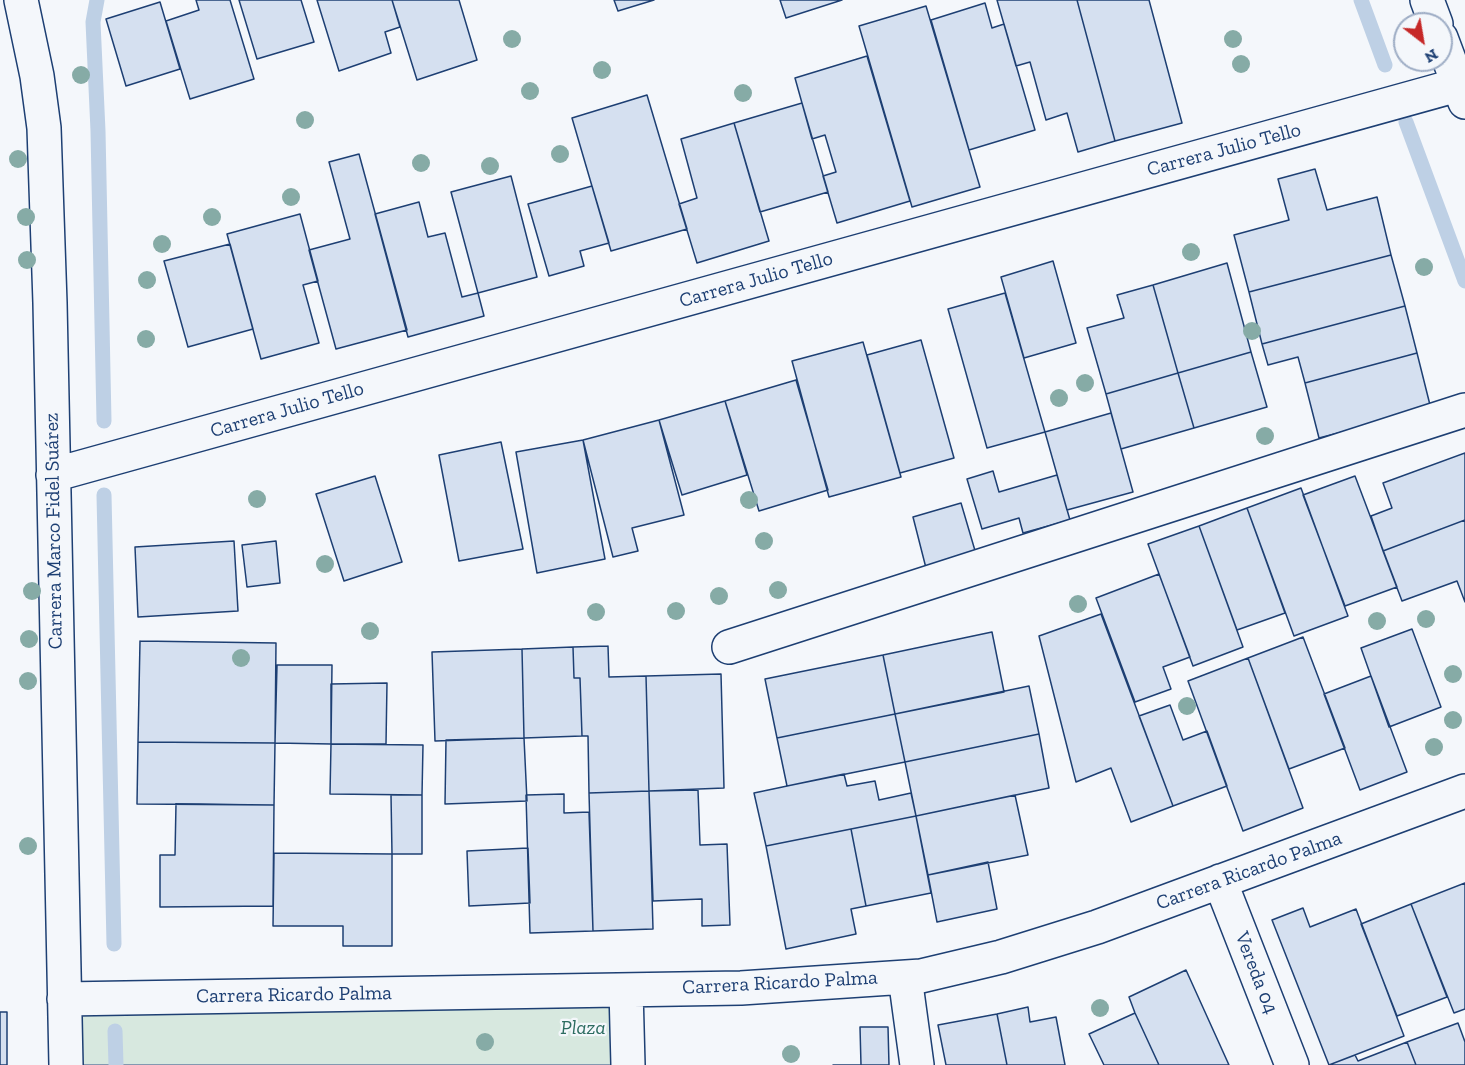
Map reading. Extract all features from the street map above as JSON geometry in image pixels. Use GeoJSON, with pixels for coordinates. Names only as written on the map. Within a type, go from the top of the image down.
{"type":"FeatureCollection","features":[{"type":"Feature","properties":{"kind":"street","name":"Carrera Marco Fidel Suárez"},"geometry":{"type":"LineString","coordinates":[[21,0],[37,76],[44,128],[66,1065]]}},
{"type":"Feature","properties":{"kind":"street"},"geometry":{"type":"LineString","coordinates":[[1453,66],[1463,90]]}},
{"type":"Feature","properties":{"kind":"street","name":"Carrera Julio Tello"},"geometry":{"type":"LineString","coordinates":[[53,475],[1463,90]]}},
{"type":"Feature","properties":{"kind":"street"},"geometry":{"type":"LineString","coordinates":[[729,647],[1465,410]]}},
{"type":"Feature","properties":{"kind":"street","name":"Carrera Ricardo Palma"},"geometry":{"type":"LineString","coordinates":[[64,999],[741,988],[921,976],[1001,957],[1098,927],[1465,791]]}},
{"type":"Feature","properties":{"kind":"street","name":"Vereda 04"},"geometry":{"type":"LineString","coordinates":[[1221,881],[1292,1065]]}},
{"type":"Feature","properties":{"kind":"street"},"geometry":{"type":"LineString","coordinates":[[905,977],[917,1065]]}},
{"type":"Feature","properties":{"kind":"street"},"geometry":{"type":"LineString","coordinates":[[626,990],[628,1065]]}},
{"type":"Feature","properties":{"kind":"green space","name":"Plaza"},"geometry":{"type":"Polygon","coordinates":[[[626,990],[628,1065],[66,1065],[64,999],[626,990]]]}},
{"type":"Feature","properties":{"kind":"building"},"geometry":{"type":"Polygon","coordinates":[[[196,0],[230,0],[254,79],[190,99],[166,21],[199,10],[196,0]]]}},
{"type":"Feature","properties":{"kind":"building"},"geometry":{"type":"Polygon","coordinates":[[[239,0],[301,0],[314,42],[257,59],[239,0]]]}},
{"type":"Feature","properties":{"kind":"building"},"geometry":{"type":"Polygon","coordinates":[[[317,0],[392,0],[400,27],[385,32],[391,53],[339,71],[317,0]]]}},
{"type":"Feature","properties":{"kind":"building"},"geometry":{"type":"Polygon","coordinates":[[[392,0],[459,0],[477,60],[417,80],[392,0]]]}},
{"type":"Feature","properties":{"kind":"building"},"geometry":{"type":"Polygon","coordinates":[[[614,0],[654,0],[618,11],[614,0]]]}},
{"type":"Feature","properties":{"kind":"building"},"geometry":{"type":"Polygon","coordinates":[[[780,0],[842,0],[786,18],[780,0]]]}},
{"type":"Feature","properties":{"kind":"building"},"geometry":{"type":"Polygon","coordinates":[[[997,0],[1077,0],[1115,141],[1078,152],[1067,113],[1046,120],[1030,62],[1016,66],[997,0]]]}},
{"type":"Feature","properties":{"kind":"building"},"geometry":{"type":"Polygon","coordinates":[[[1077,0],[1149,0],[1182,123],[1115,141],[1077,0]]]}},
{"type":"Feature","properties":{"kind":"building"},"geometry":{"type":"Polygon","coordinates":[[[160,2],[180,69],[126,86],[106,19],[160,2]]]}},
{"type":"Feature","properties":{"kind":"building"},"geometry":{"type":"Polygon","coordinates":[[[985,3],[992,28],[1004,24],[1035,130],[969,150],[931,20],[985,3]]]}},
{"type":"Feature","properties":{"kind":"building"},"geometry":{"type":"Polygon","coordinates":[[[926,6],[980,187],[912,207],[859,26],[926,6]]]}},
{"type":"Feature","properties":{"kind":"building"},"geometry":{"type":"Polygon","coordinates":[[[867,56],[910,201],[837,223],[823,176],[836,172],[825,135],[812,139],[795,78],[867,56]]]}},
{"type":"Feature","properties":{"kind":"building"},"geometry":{"type":"Polygon","coordinates":[[[647,95],[687,229],[611,251],[572,118],[647,95]]]}},
{"type":"Feature","properties":{"kind":"building"},"geometry":{"type":"Polygon","coordinates":[[[802,103],[828,192],[760,212],[734,123],[802,103]]]}},
{"type":"Feature","properties":{"kind":"building"},"geometry":{"type":"Polygon","coordinates":[[[734,123],[769,241],[697,263],[679,204],[697,198],[681,139],[734,123]]]}},
{"type":"Feature","properties":{"kind":"building"},"geometry":{"type":"Polygon","coordinates":[[[359,154],[407,330],[336,349],[309,250],[350,239],[329,162],[359,154]]]}},
{"type":"Feature","properties":{"kind":"building"},"geometry":{"type":"Polygon","coordinates":[[[1315,169],[1327,210],[1377,197],[1391,255],[1249,292],[1234,235],[1289,220],[1278,179],[1315,169]]]}},
{"type":"Feature","properties":{"kind":"building"},"geometry":{"type":"Polygon","coordinates":[[[511,176],[537,277],[478,293],[451,192],[511,176]]]}},
{"type":"Feature","properties":{"kind":"building"},"geometry":{"type":"Polygon","coordinates":[[[592,186],[609,243],[580,251],[584,266],[549,276],[528,204],[592,186]]]}},
{"type":"Feature","properties":{"kind":"building"},"geometry":{"type":"Polygon","coordinates":[[[419,202],[428,237],[445,233],[462,297],[478,293],[484,316],[408,337],[375,214],[419,202]]]}},
{"type":"Feature","properties":{"kind":"building"},"geometry":{"type":"Polygon","coordinates":[[[300,214],[318,281],[303,285],[319,343],[261,359],[227,234],[300,214]]]}},
{"type":"Feature","properties":{"kind":"building"},"geometry":{"type":"Polygon","coordinates":[[[230,244],[253,329],[188,347],[164,261],[230,244]]]}},
{"type":"Feature","properties":{"kind":"building"},"geometry":{"type":"Polygon","coordinates":[[[1391,255],[1405,306],[1262,344],[1249,292],[1391,255]]]}},
{"type":"Feature","properties":{"kind":"building"},"geometry":{"type":"Polygon","coordinates":[[[1053,261],[1076,343],[1024,358],[1001,277],[1053,261]]]}},
{"type":"Feature","properties":{"kind":"building"},"geometry":{"type":"Polygon","coordinates":[[[1227,263],[1251,352],[1178,373],[1153,285],[1227,263]]]}},
{"type":"Feature","properties":{"kind":"building"},"geometry":{"type":"Polygon","coordinates":[[[1153,285],[1178,373],[1106,394],[1087,328],[1124,318],[1117,295],[1153,285]]]}},
{"type":"Feature","properties":{"kind":"building"},"geometry":{"type":"Polygon","coordinates":[[[1005,293],[1045,432],[987,448],[948,309],[1005,293]]]}},
{"type":"Feature","properties":{"kind":"building"},"geometry":{"type":"Polygon","coordinates":[[[1405,306],[1417,353],[1305,383],[1298,357],[1268,365],[1262,344],[1405,306]]]}},
{"type":"Feature","properties":{"kind":"building"},"geometry":{"type":"Polygon","coordinates":[[[921,340],[954,458],[900,473],[867,355],[921,340]]]}},
{"type":"Feature","properties":{"kind":"building"},"geometry":{"type":"Polygon","coordinates":[[[863,342],[901,477],[829,497],[792,361],[863,342]]]}},
{"type":"Feature","properties":{"kind":"building"},"geometry":{"type":"Polygon","coordinates":[[[1251,352],[1267,407],[1194,428],[1178,373],[1251,352]]]}},
{"type":"Feature","properties":{"kind":"building"},"geometry":{"type":"Polygon","coordinates":[[[1417,353],[1431,409],[1319,438],[1305,383],[1417,353]]]}},
{"type":"Feature","properties":{"kind":"building"},"geometry":{"type":"Polygon","coordinates":[[[1178,373],[1194,428],[1121,449],[1106,394],[1178,373]]]}},
{"type":"Feature","properties":{"kind":"building"},"geometry":{"type":"Polygon","coordinates":[[[796,380],[828,490],[759,511],[725,401],[796,380]]]}},
{"type":"Feature","properties":{"kind":"building"},"geometry":{"type":"Polygon","coordinates":[[[725,401],[747,475],[682,495],[659,420],[725,401]]]}},
{"type":"Feature","properties":{"kind":"building"},"geometry":{"type":"Polygon","coordinates":[[[1111,413],[1133,492],[1067,510],[1045,432],[1111,413]]]}},
{"type":"Feature","properties":{"kind":"building"},"geometry":{"type":"Polygon","coordinates":[[[659,420],[684,515],[632,528],[638,551],[613,557],[583,440],[659,420]]]}},
{"type":"Feature","properties":{"kind":"building"},"geometry":{"type":"Polygon","coordinates":[[[583,440],[605,559],[537,573],[516,452],[583,440]]]}},
{"type":"Feature","properties":{"kind":"building"},"geometry":{"type":"Polygon","coordinates":[[[501,442],[523,549],[459,561],[439,455],[501,442]]]}},
{"type":"Feature","properties":{"kind":"building"},"geometry":{"type":"Polygon","coordinates":[[[1465,453],[1465,520],[1383,551],[1371,516],[1392,508],[1383,483],[1465,453]]]}},
{"type":"Feature","properties":{"kind":"building"},"geometry":{"type":"Polygon","coordinates":[[[993,471],[999,492],[1057,475],[1070,520],[1023,533],[1019,518],[982,529],[967,479],[993,471]]]}},
{"type":"Feature","properties":{"kind":"building"},"geometry":{"type":"Polygon","coordinates":[[[375,476],[402,562],[344,581],[316,494],[375,476]]]}},
{"type":"Feature","properties":{"kind":"building"},"geometry":{"type":"Polygon","coordinates":[[[1355,476],[1397,587],[1345,606],[1303,495],[1355,476]]]}},
{"type":"Feature","properties":{"kind":"building"},"geometry":{"type":"Polygon","coordinates":[[[1301,488],[1348,616],[1294,636],[1247,508],[1301,488]]]}},
{"type":"Feature","properties":{"kind":"building"},"geometry":{"type":"Polygon","coordinates":[[[961,503],[976,554],[926,568],[913,517],[961,503]]]}},
{"type":"Feature","properties":{"kind":"building"},"geometry":{"type":"Polygon","coordinates":[[[1247,508],[1285,613],[1237,630],[1199,526],[1247,508]]]}},
{"type":"Feature","properties":{"kind":"building"},"geometry":{"type":"Polygon","coordinates":[[[1465,520],[1465,602],[1457,581],[1402,601],[1383,551],[1465,520]]]}},
{"type":"Feature","properties":{"kind":"building"},"geometry":{"type":"Polygon","coordinates":[[[1199,526],[1243,647],[1193,666],[1148,544],[1199,526]]]}},
{"type":"Feature","properties":{"kind":"building"},"geometry":{"type":"Polygon","coordinates":[[[234,541],[238,611],[138,617],[135,547],[234,541]]]}},
{"type":"Feature","properties":{"kind":"building"},"geometry":{"type":"Polygon","coordinates":[[[276,541],[280,583],[247,587],[242,545],[276,541]]]}},
{"type":"Feature","properties":{"kind":"building"},"geometry":{"type":"Polygon","coordinates":[[[1159,574],[1190,657],[1163,667],[1171,689],[1135,702],[1096,598],[1159,574]]]}},
{"type":"Feature","properties":{"kind":"building"},"geometry":{"type":"Polygon","coordinates":[[[1101,614],[1173,806],[1131,822],[1111,768],[1076,782],[1039,636],[1101,614]]]}},
{"type":"Feature","properties":{"kind":"building"},"geometry":{"type":"Polygon","coordinates":[[[1412,629],[1441,707],[1389,727],[1361,648],[1412,629]]]}},
{"type":"Feature","properties":{"kind":"building"},"geometry":{"type":"Polygon","coordinates":[[[992,632],[1004,692],[895,714],[883,655],[992,632]]]}},
{"type":"Feature","properties":{"kind":"building"},"geometry":{"type":"Polygon","coordinates":[[[1303,637],[1345,748],[1289,769],[1248,658],[1303,637]]]}},
{"type":"Feature","properties":{"kind":"building"},"geometry":{"type":"Polygon","coordinates":[[[140,641],[276,643],[275,743],[138,742],[140,641]]]}},
{"type":"Feature","properties":{"kind":"building"},"geometry":{"type":"Polygon","coordinates":[[[608,646],[609,677],[646,676],[649,791],[589,793],[588,736],[582,736],[580,678],[574,678],[573,647],[608,646]]]}},
{"type":"Feature","properties":{"kind":"building"},"geometry":{"type":"Polygon","coordinates":[[[573,647],[574,678],[580,678],[582,736],[524,738],[522,649],[573,647]]]}},
{"type":"Feature","properties":{"kind":"building"},"geometry":{"type":"Polygon","coordinates":[[[522,649],[524,738],[435,741],[432,652],[522,649]]]}},
{"type":"Feature","properties":{"kind":"building"},"geometry":{"type":"Polygon","coordinates":[[[883,655],[895,714],[777,738],[765,679],[883,655]]]}},
{"type":"Feature","properties":{"kind":"building"},"geometry":{"type":"Polygon","coordinates":[[[1248,658],[1303,808],[1243,831],[1188,681],[1248,658]]]}},
{"type":"Feature","properties":{"kind":"building"},"geometry":{"type":"Polygon","coordinates":[[[277,665],[332,665],[331,744],[275,743],[277,665]]]}},
{"type":"Feature","properties":{"kind":"building"},"geometry":{"type":"Polygon","coordinates":[[[721,674],[724,788],[649,791],[646,676],[721,674]]]}},
{"type":"Feature","properties":{"kind":"building"},"geometry":{"type":"Polygon","coordinates":[[[1371,676],[1407,772],[1360,790],[1324,694],[1371,676]]]}},
{"type":"Feature","properties":{"kind":"building"},"geometry":{"type":"Polygon","coordinates":[[[387,683],[386,744],[331,744],[331,684],[387,683]]]}},
{"type":"Feature","properties":{"kind":"building"},"geometry":{"type":"Polygon","coordinates":[[[1029,686],[1039,734],[905,762],[895,714],[1029,686]]]}},
{"type":"Feature","properties":{"kind":"building"},"geometry":{"type":"Polygon","coordinates":[[[1170,705],[1183,740],[1207,731],[1227,786],[1173,806],[1139,716],[1170,705]]]}},
{"type":"Feature","properties":{"kind":"building"},"geometry":{"type":"Polygon","coordinates":[[[895,714],[905,762],[787,786],[777,738],[895,714]]]}},
{"type":"Feature","properties":{"kind":"building"},"geometry":{"type":"Polygon","coordinates":[[[1039,734],[1049,788],[916,816],[905,762],[1039,734]]]}},
{"type":"Feature","properties":{"kind":"building"},"geometry":{"type":"Polygon","coordinates":[[[524,738],[527,801],[445,804],[446,740],[524,738]]]}},
{"type":"Feature","properties":{"kind":"building"},"geometry":{"type":"Polygon","coordinates":[[[138,742],[275,743],[274,805],[137,804],[138,742]]]}},
{"type":"Feature","properties":{"kind":"building"},"geometry":{"type":"Polygon","coordinates":[[[331,744],[423,745],[422,795],[330,794],[331,744]]]}},
{"type":"Feature","properties":{"kind":"building"},"geometry":{"type":"Polygon","coordinates":[[[844,774],[847,786],[875,781],[879,800],[911,793],[916,816],[766,846],[754,793],[844,774]]]}},
{"type":"Feature","properties":{"kind":"building"},"geometry":{"type":"Polygon","coordinates":[[[698,790],[700,845],[727,844],[730,925],[702,926],[702,899],[653,901],[649,791],[698,790]]]}},
{"type":"Feature","properties":{"kind":"building"},"geometry":{"type":"Polygon","coordinates":[[[649,791],[653,929],[593,931],[589,793],[649,791]]]}},
{"type":"Feature","properties":{"kind":"building"},"geometry":{"type":"Polygon","coordinates":[[[564,794],[564,813],[589,812],[593,931],[530,933],[526,795],[564,794]]]}},
{"type":"Feature","properties":{"kind":"building"},"geometry":{"type":"Polygon","coordinates":[[[391,795],[422,795],[422,854],[392,854],[391,795]]]}},
{"type":"Feature","properties":{"kind":"building"},"geometry":{"type":"Polygon","coordinates":[[[1015,795],[1028,855],[928,875],[916,816],[1015,795]]]}},
{"type":"Feature","properties":{"kind":"building"},"geometry":{"type":"Polygon","coordinates":[[[176,804],[274,805],[273,906],[160,907],[160,855],[175,855],[176,804]]]}},
{"type":"Feature","properties":{"kind":"building"},"geometry":{"type":"Polygon","coordinates":[[[916,816],[931,893],[866,906],[851,829],[916,816]]]}},
{"type":"Feature","properties":{"kind":"building"},"geometry":{"type":"Polygon","coordinates":[[[851,829],[866,906],[851,909],[856,934],[786,949],[766,846],[851,829]]]}},
{"type":"Feature","properties":{"kind":"building"},"geometry":{"type":"Polygon","coordinates":[[[528,848],[530,903],[469,906],[467,851],[528,848]]]}},
{"type":"Feature","properties":{"kind":"building"},"geometry":{"type":"Polygon","coordinates":[[[274,853],[392,854],[392,946],[343,946],[343,926],[273,926],[274,853]]]}},
{"type":"Feature","properties":{"kind":"building"},"geometry":{"type":"Polygon","coordinates":[[[988,862],[997,909],[937,922],[928,875],[988,862]]]}},
{"type":"Feature","properties":{"kind":"building"},"geometry":{"type":"Polygon","coordinates":[[[1465,883],[1465,1009],[1454,1013],[1411,904],[1465,883]]]}},
{"type":"Feature","properties":{"kind":"building"},"geometry":{"type":"Polygon","coordinates":[[[1411,904],[1447,997],[1397,1016],[1361,924],[1411,904]]]}},
{"type":"Feature","properties":{"kind":"building"},"geometry":{"type":"Polygon","coordinates":[[[1303,908],[1310,927],[1356,909],[1404,1036],[1329,1065],[1272,920],[1303,908]]]}},
{"type":"Feature","properties":{"kind":"building"},"geometry":{"type":"Polygon","coordinates":[[[1186,970],[1229,1065],[1159,1065],[1135,1013],[1129,997],[1186,970]]]}},
{"type":"Feature","properties":{"kind":"building"},"geometry":{"type":"Polygon","coordinates":[[[1028,1007],[1030,1022],[1056,1017],[1065,1065],[1007,1065],[997,1014],[1028,1007]]]}},
{"type":"Feature","properties":{"kind":"building"},"geometry":{"type":"Polygon","coordinates":[[[0,1012],[7,1012],[7,1065],[0,1065],[0,1012]]]}},
{"type":"Feature","properties":{"kind":"building"},"geometry":{"type":"Polygon","coordinates":[[[1135,1013],[1159,1065],[1104,1065],[1089,1034],[1135,1013]]]}},
{"type":"Feature","properties":{"kind":"building"},"geometry":{"type":"Polygon","coordinates":[[[997,1014],[1007,1065],[946,1065],[938,1025],[997,1014]]]}},
{"type":"Feature","properties":{"kind":"building"},"geometry":{"type":"Polygon","coordinates":[[[1458,1023],[1465,1042],[1465,1065],[1416,1065],[1407,1042],[1458,1023]]]}},
{"type":"Feature","properties":{"kind":"building"},"geometry":{"type":"Polygon","coordinates":[[[860,1027],[888,1027],[889,1065],[861,1065],[860,1027]]]}},
{"type":"Feature","properties":{"kind":"building"},"geometry":{"type":"Polygon","coordinates":[[[1407,1042],[1416,1065],[1329,1065],[1355,1055],[1358,1061],[1407,1042]]]}},
{"type":"Feature","properties":{"kind":"waterway"},"geometry":{"type":"LineString","coordinates":[[97,0],[93,22],[98,131],[104,421]]}},
{"type":"Feature","properties":{"kind":"waterway"},"geometry":{"type":"LineString","coordinates":[[1361,0],[1385,65]]}},
{"type":"Feature","properties":{"kind":"waterway"},"geometry":{"type":"LineString","coordinates":[[1406,122],[1465,281]]}},
{"type":"Feature","properties":{"kind":"waterway"},"geometry":{"type":"LineString","coordinates":[[104,495],[114,944]]}},
{"type":"Feature","properties":{"kind":"waterway"},"geometry":{"type":"LineString","coordinates":[[115,1031],[116,1065]]}}]}
